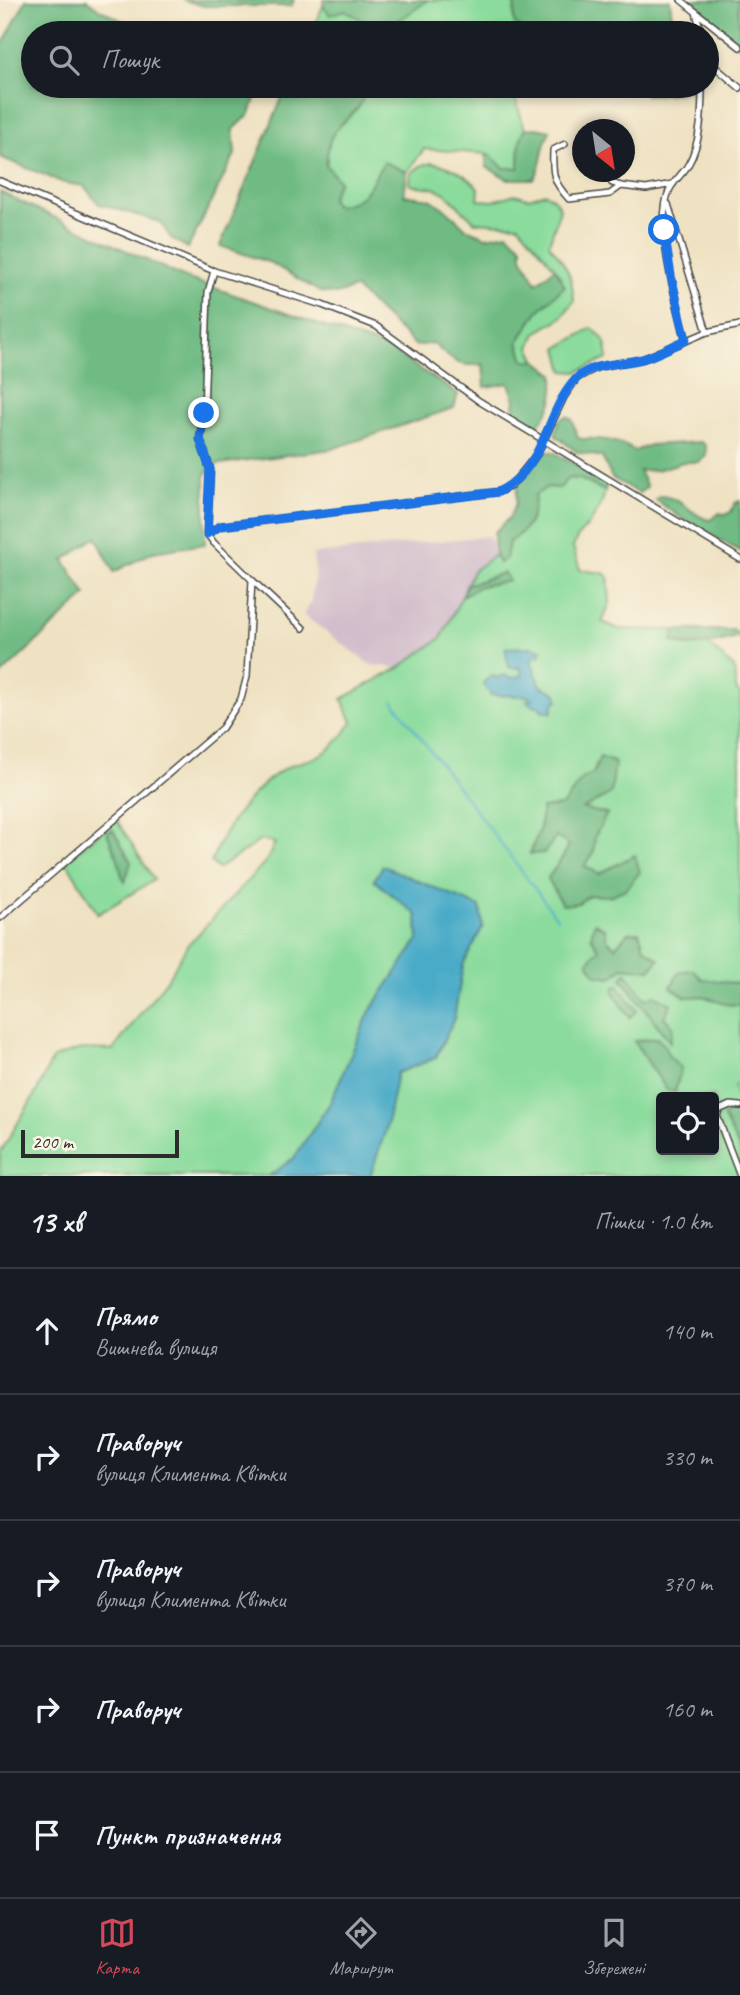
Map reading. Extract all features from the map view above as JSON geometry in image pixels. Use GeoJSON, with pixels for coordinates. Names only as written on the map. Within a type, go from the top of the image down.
{"type":"FeatureCollection","features":[{"type":"Feature","properties":{"kind":"street"},"geometry":{"type":"LineString","coordinates":[[681,0],[707,21]]}},
{"type":"Feature","properties":{"kind":"street"},"geometry":{"type":"LineString","coordinates":[[696,12],[698,21]]}},
{"type":"Feature","properties":{"kind":"street"},"geometry":{"type":"LineString","coordinates":[[719,30],[740,47]]}},
{"type":"Feature","properties":{"kind":"street"},"geometry":{"type":"LineString","coordinates":[[719,70],[740,88]]}},
{"type":"Feature","properties":{"kind":"street"},"geometry":{"type":"LineString","coordinates":[[686,340],[671,276],[664,230],[669,190],[691,159],[697,138],[701,98]]}},
{"type":"Feature","properties":{"kind":"street"},"geometry":{"type":"LineString","coordinates":[[565,144],[553,150],[552,165],[556,186],[569,199],[610,194],[621,186]]}},
{"type":"Feature","properties":{"kind":"street"},"geometry":{"type":"LineString","coordinates":[[0,181],[214,271],[322,304],[376,326],[479,401],[740,559]]}},
{"type":"Feature","properties":{"kind":"street"},"geometry":{"type":"LineString","coordinates":[[611,182],[646,189],[674,184]]}},
{"type":"Feature","properties":{"kind":"street"},"geometry":{"type":"LineString","coordinates":[[667,201],[707,332]]}},
{"type":"Feature","properties":{"kind":"street"},"geometry":{"type":"LineString","coordinates":[[214,271],[208,292],[204,413],[200,439],[210,469],[207,534],[214,544],[303,628]]}},
{"type":"Feature","properties":{"kind":"street"},"geometry":{"type":"LineString","coordinates":[[207,534],[220,526],[498,492],[511,486],[537,454],[564,397],[577,378],[598,367],[643,359],[707,332],[740,325]]}},
{"type":"Feature","properties":{"kind":"street"},"geometry":{"type":"LineString","coordinates":[[0,918],[222,728],[241,699],[247,676],[252,580]]}},
{"type":"Feature","properties":{"kind":"street"},"geometry":{"type":"LineString","coordinates":[[740,1106],[724,1107],[719,1110],[717,1116],[740,1176]]}},
{"type":"Feature","properties":{"kind":"shaded area"},"geometry":{"type":"Polygon","coordinates":[[[488,536],[495,548],[495,555],[473,571],[441,638],[399,668],[371,665],[303,615],[311,603],[315,571],[313,554],[488,536]]]}},
{"type":"Feature","properties":{"kind":"green space"},"geometry":{"type":"Polygon","coordinates":[[[26,0],[87,0],[122,21],[21,21],[21,98],[255,98],[250,114],[233,130],[235,154],[188,248],[171,238],[160,222],[99,204],[84,186],[64,183],[0,157],[0,49],[26,0]]]}},
{"type":"Feature","properties":{"kind":"green space"},"geometry":{"type":"Polygon","coordinates":[[[183,0],[294,0],[291,6],[204,6],[183,0]]]}},
{"type":"Feature","properties":{"kind":"green space"},"geometry":{"type":"Polygon","coordinates":[[[324,0],[428,0],[398,21],[364,21],[345,10],[330,15],[323,6],[324,0]]]}},
{"type":"Feature","properties":{"kind":"green space"},"geometry":{"type":"Polygon","coordinates":[[[428,0],[515,0],[514,21],[398,21],[428,0]]]}},
{"type":"Feature","properties":{"kind":"green space"},"geometry":{"type":"Polygon","coordinates":[[[515,0],[670,0],[672,19],[668,21],[514,21],[515,0]]]}},
{"type":"Feature","properties":{"kind":"green space"},"geometry":{"type":"Polygon","coordinates":[[[691,0],[738,0],[740,47],[719,27],[719,21],[713,21],[691,0]]]}},
{"type":"Feature","properties":{"kind":"green space"},"geometry":{"type":"Polygon","coordinates":[[[323,6],[330,15],[345,10],[364,21],[316,21],[323,6]]]}},
{"type":"Feature","properties":{"kind":"green space"},"geometry":{"type":"Polygon","coordinates":[[[282,98],[362,98],[357,108],[335,131],[329,144],[326,165],[339,181],[331,198],[335,206],[355,201],[366,192],[384,162],[407,172],[404,195],[430,199],[449,212],[466,229],[486,237],[507,233],[522,246],[522,257],[537,283],[555,268],[565,286],[538,311],[518,342],[524,360],[537,361],[554,374],[552,403],[536,427],[513,413],[515,400],[509,383],[485,387],[483,364],[461,364],[433,343],[416,346],[355,288],[336,294],[320,292],[271,263],[220,246],[282,98]]]}},
{"type":"Feature","properties":{"kind":"green space"},"geometry":{"type":"Polygon","coordinates":[[[363,98],[515,98],[525,129],[520,141],[519,168],[504,168],[488,154],[424,149],[407,172],[384,163],[361,197],[335,207],[327,171],[329,143],[336,130],[363,98]]]}},
{"type":"Feature","properties":{"kind":"green space"},"geometry":{"type":"Polygon","coordinates":[[[525,129],[550,131],[534,179],[508,179],[486,167],[486,156],[489,154],[504,168],[519,168],[520,141],[525,129]]]}},
{"type":"Feature","properties":{"kind":"green space"},"geometry":{"type":"Polygon","coordinates":[[[432,163],[446,166],[469,179],[479,189],[478,200],[493,201],[515,194],[528,198],[545,193],[554,199],[560,209],[549,244],[567,270],[574,301],[561,318],[536,333],[530,347],[537,361],[524,360],[518,342],[538,311],[564,286],[555,268],[519,225],[475,222],[445,193],[434,188],[410,185],[411,173],[422,165],[432,163]]]}},
{"type":"Feature","properties":{"kind":"green space"},"geometry":{"type":"Polygon","coordinates":[[[0,192],[183,277],[389,349],[458,394],[454,408],[332,449],[212,465],[205,476],[205,544],[153,552],[114,572],[96,537],[64,560],[86,595],[0,676],[0,192]]]}},
{"type":"Feature","properties":{"kind":"green space"},"geometry":{"type":"Polygon","coordinates":[[[592,328],[604,342],[607,359],[577,372],[564,371],[558,348],[592,328]]]}},
{"type":"Feature","properties":{"kind":"green space"},"geometry":{"type":"Polygon","coordinates":[[[567,416],[572,420],[578,438],[581,439],[609,440],[635,451],[650,445],[701,442],[706,446],[706,456],[699,462],[683,462],[657,470],[639,471],[647,487],[639,493],[612,478],[602,457],[577,452],[555,435],[559,420],[567,416]]]}},
{"type":"Feature","properties":{"kind":"green space"},"geometry":{"type":"Polygon","coordinates":[[[544,452],[553,452],[607,483],[605,491],[580,479],[568,478],[560,488],[547,487],[535,495],[529,522],[521,533],[509,542],[506,558],[499,563],[495,555],[494,533],[510,517],[516,503],[517,485],[544,452]]]}},
{"type":"Feature","properties":{"kind":"green space"},"geometry":{"type":"Polygon","coordinates":[[[568,478],[580,479],[605,491],[591,522],[578,536],[573,547],[580,570],[608,576],[610,603],[602,622],[619,629],[676,630],[672,641],[685,646],[708,644],[734,668],[736,689],[740,694],[740,984],[702,979],[693,970],[679,972],[671,987],[686,997],[703,996],[725,1004],[740,1005],[740,1082],[734,1086],[737,1097],[740,1097],[740,1113],[732,1111],[723,1116],[740,1150],[740,1176],[370,1176],[386,1129],[397,1073],[436,1058],[454,1019],[463,965],[483,926],[479,907],[383,866],[374,880],[417,915],[418,940],[369,1013],[330,1103],[294,1158],[269,1176],[0,1176],[0,1153],[53,1058],[81,1049],[113,1050],[168,978],[187,946],[267,860],[275,843],[261,840],[218,869],[211,862],[223,835],[242,808],[276,775],[292,765],[318,756],[333,746],[352,722],[342,699],[399,668],[441,638],[462,596],[480,586],[508,581],[504,573],[467,584],[473,571],[495,555],[499,563],[506,558],[509,542],[521,533],[529,522],[534,510],[535,495],[547,487],[560,488],[568,478]],[[531,647],[506,648],[509,667],[521,668],[522,676],[510,678],[504,675],[496,678],[492,675],[484,683],[491,695],[526,696],[534,699],[528,701],[531,705],[551,712],[558,700],[557,694],[541,686],[531,661],[535,656],[539,656],[542,650],[531,647]],[[600,757],[593,774],[583,778],[562,806],[542,808],[540,828],[530,853],[544,852],[556,836],[569,845],[548,878],[562,905],[578,903],[589,895],[609,896],[626,889],[639,872],[635,855],[599,874],[584,866],[593,854],[595,836],[606,814],[582,810],[611,793],[614,762],[600,757]],[[595,923],[591,937],[599,949],[588,962],[596,975],[611,977],[624,967],[650,970],[659,959],[644,948],[639,932],[628,933],[615,947],[607,940],[605,929],[595,923]],[[626,973],[622,979],[670,1041],[673,1026],[664,1017],[671,1004],[655,996],[646,999],[626,973]],[[618,985],[614,988],[614,993],[630,1017],[637,1011],[618,985]],[[656,1038],[634,1041],[667,1090],[675,1092],[681,1068],[667,1055],[664,1046],[656,1038]]]}},
{"type":"Feature","properties":{"kind":"green space"},"geometry":{"type":"Polygon","coordinates":[[[659,496],[676,500],[697,515],[710,520],[720,513],[725,515],[731,512],[735,503],[740,501],[740,551],[684,520],[656,500],[659,496]]]}},
{"type":"Feature","properties":{"kind":"green space"},"geometry":{"type":"Polygon","coordinates":[[[504,573],[509,581],[480,586],[462,596],[467,584],[504,573]]]}},
{"type":"Feature","properties":{"kind":"green space"},"geometry":{"type":"Polygon","coordinates":[[[676,630],[733,630],[740,636],[689,645],[672,641],[676,630]]]}},
{"type":"Feature","properties":{"kind":"green space"},"geometry":{"type":"Polygon","coordinates":[[[600,757],[615,763],[611,793],[583,809],[607,814],[595,836],[593,854],[584,866],[599,874],[635,855],[640,872],[626,889],[609,896],[589,895],[578,903],[562,905],[548,878],[569,845],[556,837],[544,853],[530,854],[540,828],[542,808],[562,806],[583,778],[593,774],[600,757]]]}},
{"type":"Feature","properties":{"kind":"green space"},"geometry":{"type":"Polygon","coordinates":[[[116,819],[154,880],[98,914],[66,861],[116,819]]]}},
{"type":"Feature","properties":{"kind":"green space"},"geometry":{"type":"Polygon","coordinates":[[[113,830],[131,862],[125,882],[107,832],[113,830]]]}},
{"type":"Feature","properties":{"kind":"green space"},"geometry":{"type":"Polygon","coordinates":[[[594,923],[605,929],[607,940],[615,947],[628,933],[639,932],[644,948],[659,959],[650,970],[624,967],[612,977],[596,975],[588,962],[599,949],[591,937],[594,923]]]}},
{"type":"Feature","properties":{"kind":"green space"},"geometry":{"type":"Polygon","coordinates":[[[693,970],[702,979],[740,984],[740,1005],[725,1004],[703,996],[686,997],[671,987],[679,972],[693,970]]]}},
{"type":"Feature","properties":{"kind":"green space"},"geometry":{"type":"Polygon","coordinates":[[[626,973],[646,999],[655,995],[671,1004],[664,1017],[673,1026],[670,1042],[622,978],[626,973]]]}},
{"type":"Feature","properties":{"kind":"green space"},"geometry":{"type":"Polygon","coordinates":[[[618,985],[637,1011],[630,1017],[614,993],[614,988],[618,985]]]}},
{"type":"Feature","properties":{"kind":"green space"},"geometry":{"type":"Polygon","coordinates":[[[657,1038],[665,1046],[668,1055],[681,1068],[675,1092],[667,1090],[634,1041],[657,1038]]]}},
{"type":"Feature","properties":{"kind":"green space"},"geometry":{"type":"Polygon","coordinates":[[[732,1111],[740,1113],[740,1150],[723,1116],[732,1111]]]}},
{"type":"Feature","properties":{"kind":"water"},"geometry":{"type":"Polygon","coordinates":[[[531,647],[542,650],[539,656],[535,656],[531,661],[541,686],[557,694],[558,700],[554,703],[552,712],[531,705],[527,701],[533,699],[526,696],[491,695],[483,683],[492,675],[496,678],[504,675],[510,678],[522,676],[521,668],[509,667],[505,648],[531,647]]]}},
{"type":"Feature","properties":{"kind":"water"},"geometry":{"type":"Polygon","coordinates":[[[383,866],[480,907],[483,926],[463,965],[454,1019],[435,1058],[397,1073],[386,1129],[370,1176],[269,1176],[294,1158],[330,1103],[369,1013],[418,940],[417,915],[374,880],[383,866]]]}},
{"type":"Feature","properties":{"kind":"waterway"},"geometry":{"type":"LineString","coordinates":[[393,701],[557,918]]}},
{"type":"Feature","properties":{"kind":"route"},"geometry":{"type":"LineString","coordinates":[[204,413],[200,439],[210,469],[207,534],[220,526],[498,492],[511,486],[537,454],[564,397],[577,378],[598,367],[643,359],[686,340],[671,276],[664,230]]}}]}
